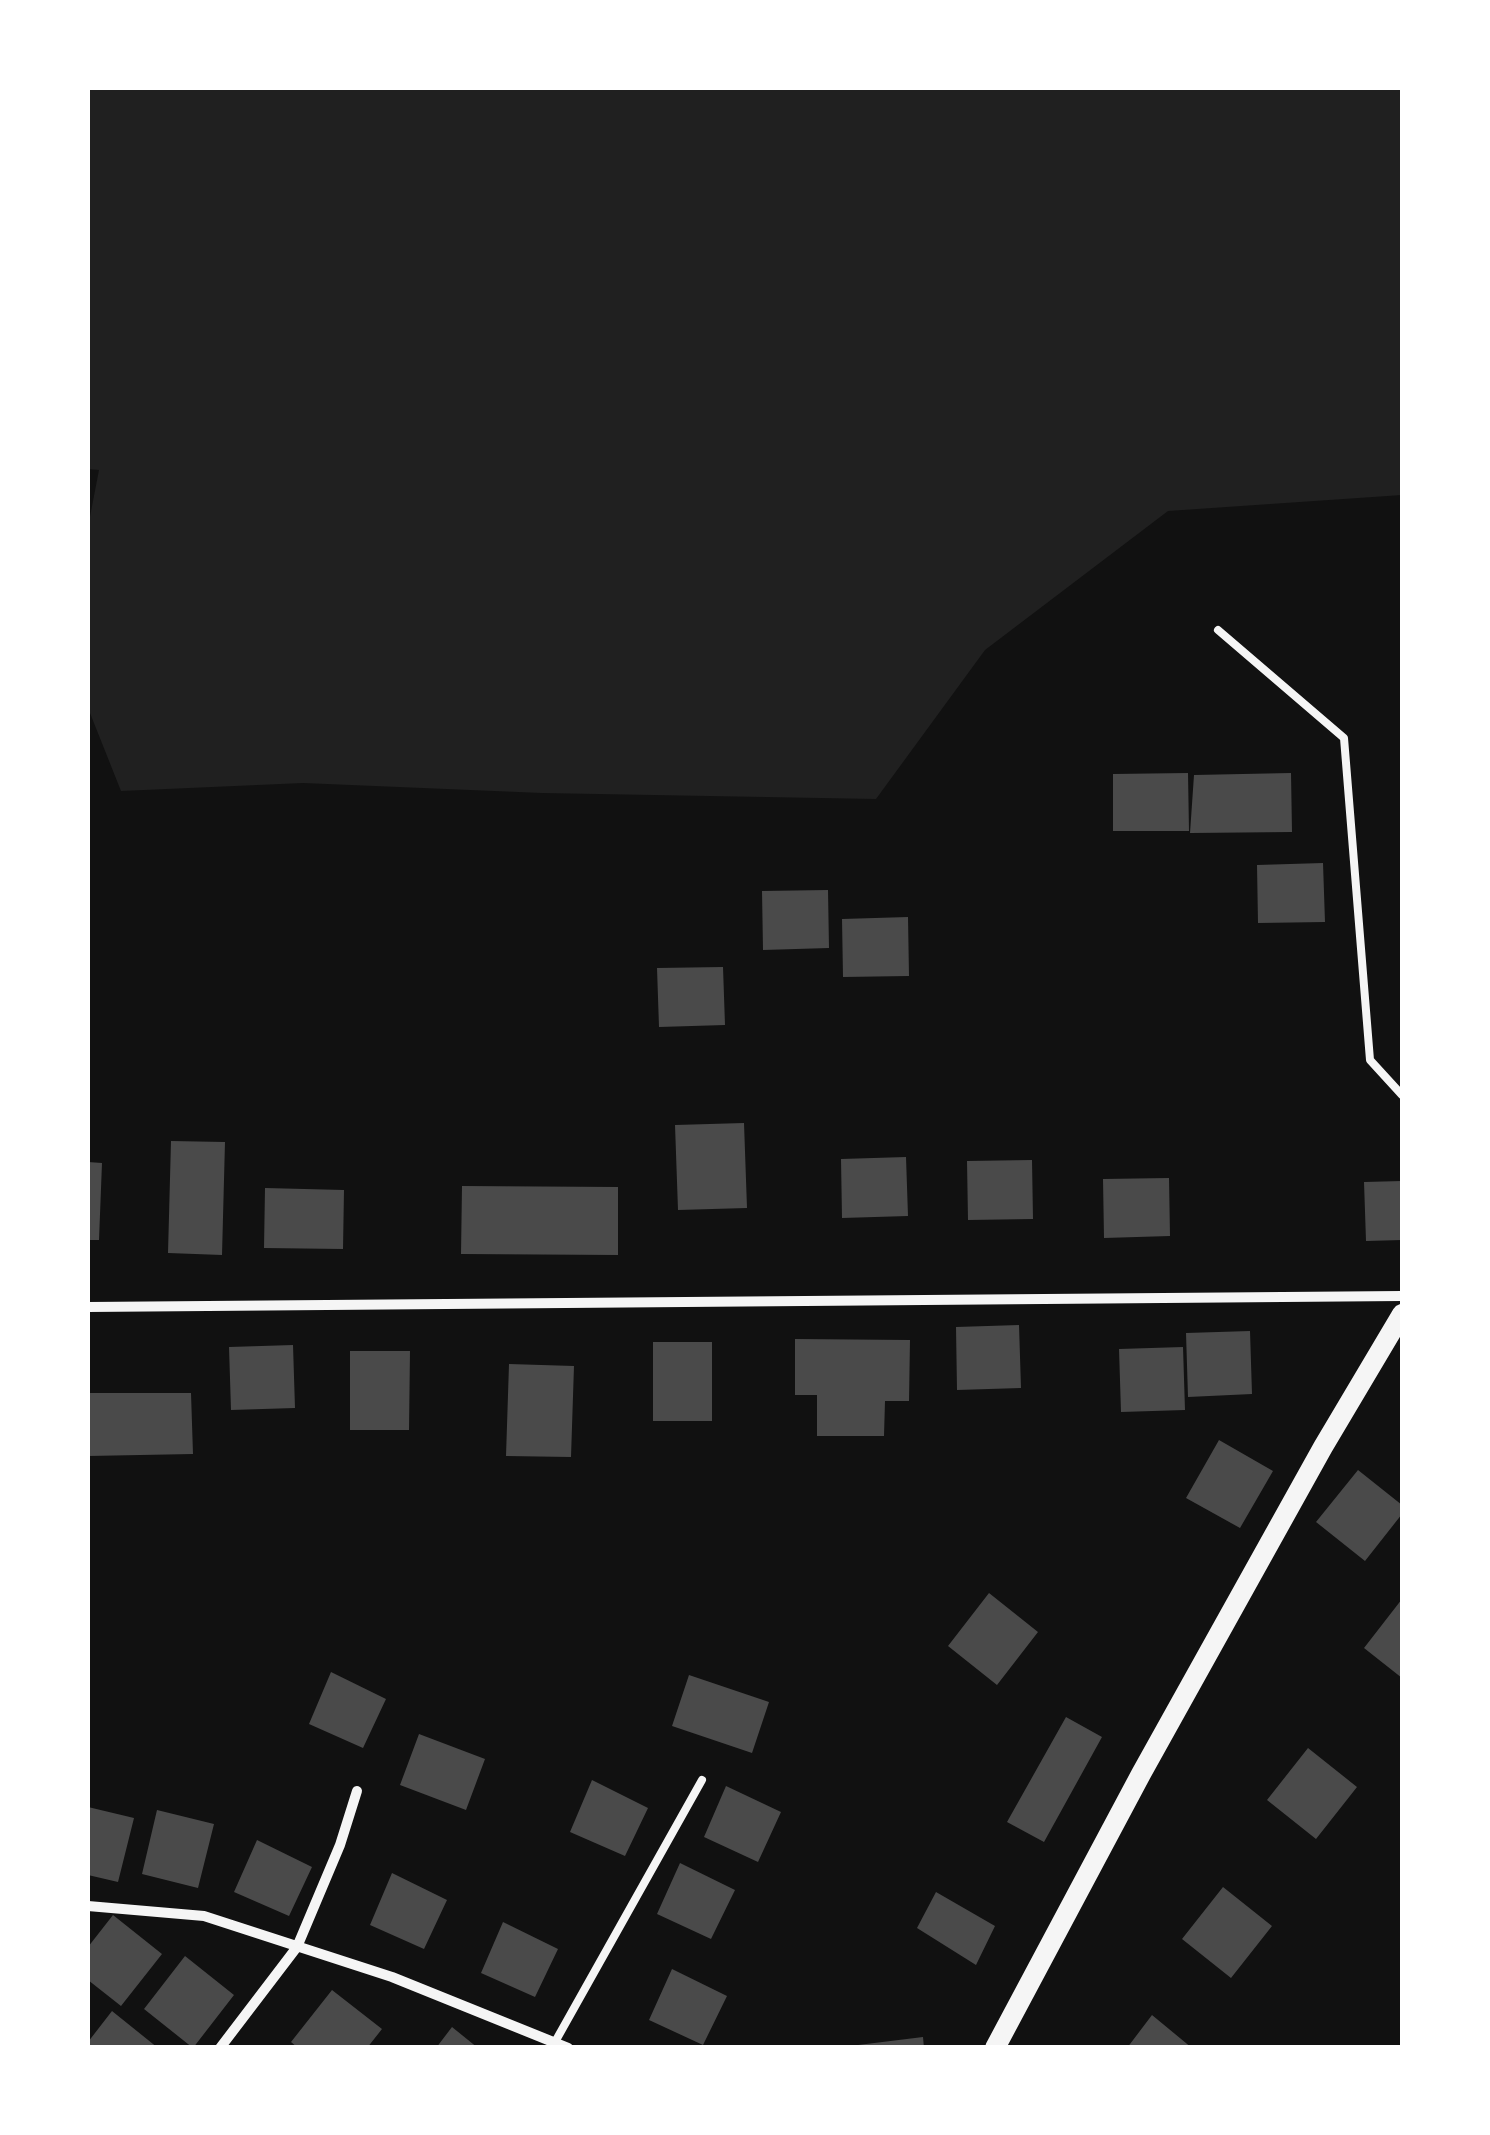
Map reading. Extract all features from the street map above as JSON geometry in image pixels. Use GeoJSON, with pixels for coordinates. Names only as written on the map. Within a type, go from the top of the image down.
{"type":"FeatureCollection","features":[{"type":"Feature","properties":{"kind":"main road"},"geometry":{"type":"LineString","coordinates":[[995,2048],[1141,1774],[1402,1314]]}},
{"type":"Feature","properties":{"kind":"street"},"geometry":{"type":"LineString","coordinates":[[88,1307],[1402,1296]]}},
{"type":"Feature","properties":{"kind":"street"},"geometry":{"type":"LineString","coordinates":[[220,2048],[298,1946],[340,1845],[356,1791]]}},
{"type":"Feature","properties":{"kind":"street"},"geometry":{"type":"LineString","coordinates":[[88,1906],[204,1916],[392,1977],[568,2048]]}},
{"type":"Feature","properties":{"kind":"lane"},"geometry":{"type":"LineString","coordinates":[[1218,630],[1344,738],[1370,1060],[1402,1095]]}},
{"type":"Feature","properties":{"kind":"lane"},"geometry":{"type":"LineString","coordinates":[[555,2042],[702,1780]]}},
{"type":"Feature","properties":{"kind":"shaded area"},"geometry":{"type":"Polygon","coordinates":[[[88,88],[1402,88],[1402,495],[1168,511],[985,650],[876,799],[542,793],[303,783],[121,791],[88,708],[88,527],[99,470],[88,469],[88,88]]]}},
{"type":"Feature","properties":{"kind":"building"},"geometry":{"type":"Polygon","coordinates":[[[1188,773],[1189,831],[1113,831],[1113,774],[1188,773]]]}},
{"type":"Feature","properties":{"kind":"building"},"geometry":{"type":"Polygon","coordinates":[[[1291,773],[1292,832],[1190,833],[1194,775],[1291,773]]]}},
{"type":"Feature","properties":{"kind":"building"},"geometry":{"type":"Polygon","coordinates":[[[1323,863],[1325,922],[1258,923],[1257,865],[1323,863]]]}},
{"type":"Feature","properties":{"kind":"building"},"geometry":{"type":"Polygon","coordinates":[[[828,890],[829,948],[763,950],[762,891],[828,890]]]}},
{"type":"Feature","properties":{"kind":"building"},"geometry":{"type":"Polygon","coordinates":[[[908,917],[909,976],[843,977],[842,919],[908,917]]]}},
{"type":"Feature","properties":{"kind":"building"},"geometry":{"type":"Polygon","coordinates":[[[723,967],[725,1025],[659,1027],[657,968],[723,967]]]}},
{"type":"Feature","properties":{"kind":"building"},"geometry":{"type":"Polygon","coordinates":[[[744,1123],[747,1208],[678,1210],[675,1125],[744,1123]]]}},
{"type":"Feature","properties":{"kind":"building"},"geometry":{"type":"Polygon","coordinates":[[[171,1141],[225,1142],[222,1255],[168,1253],[171,1141]]]}},
{"type":"Feature","properties":{"kind":"building"},"geometry":{"type":"Polygon","coordinates":[[[906,1157],[908,1216],[842,1218],[841,1159],[906,1157]]]}},
{"type":"Feature","properties":{"kind":"building"},"geometry":{"type":"Polygon","coordinates":[[[1032,1160],[1033,1219],[968,1220],[967,1161],[1032,1160]]]}},
{"type":"Feature","properties":{"kind":"building"},"geometry":{"type":"Polygon","coordinates":[[[88,1162],[102,1163],[99,1240],[88,1240],[88,1162]]]}},
{"type":"Feature","properties":{"kind":"building"},"geometry":{"type":"Polygon","coordinates":[[[1169,1178],[1170,1236],[1104,1238],[1103,1179],[1169,1178]]]}},
{"type":"Feature","properties":{"kind":"building"},"geometry":{"type":"Polygon","coordinates":[[[1402,1181],[1402,1240],[1366,1241],[1364,1182],[1402,1181]]]}},
{"type":"Feature","properties":{"kind":"building"},"geometry":{"type":"Polygon","coordinates":[[[462,1186],[618,1187],[618,1255],[461,1254],[462,1186]]]}},
{"type":"Feature","properties":{"kind":"building"},"geometry":{"type":"Polygon","coordinates":[[[265,1188],[344,1190],[343,1249],[264,1248],[265,1188]]]}},
{"type":"Feature","properties":{"kind":"building"},"geometry":{"type":"Polygon","coordinates":[[[1019,1325],[1021,1388],[957,1390],[956,1327],[1019,1325]]]}},
{"type":"Feature","properties":{"kind":"building"},"geometry":{"type":"Polygon","coordinates":[[[1250,1331],[1252,1394],[1188,1397],[1186,1333],[1250,1331]]]}},
{"type":"Feature","properties":{"kind":"building"},"geometry":{"type":"Polygon","coordinates":[[[795,1339],[910,1340],[909,1401],[885,1401],[884,1436],[817,1436],[817,1395],[795,1395],[795,1339]]]}},
{"type":"Feature","properties":{"kind":"building"},"geometry":{"type":"Polygon","coordinates":[[[653,1342],[712,1342],[712,1421],[653,1421],[653,1342]]]}},
{"type":"Feature","properties":{"kind":"building"},"geometry":{"type":"Polygon","coordinates":[[[293,1345],[295,1408],[231,1410],[229,1347],[293,1345]]]}},
{"type":"Feature","properties":{"kind":"building"},"geometry":{"type":"Polygon","coordinates":[[[1183,1347],[1185,1410],[1121,1412],[1119,1349],[1183,1347]]]}},
{"type":"Feature","properties":{"kind":"building"},"geometry":{"type":"Polygon","coordinates":[[[350,1351],[410,1351],[409,1430],[350,1430],[350,1351]]]}},
{"type":"Feature","properties":{"kind":"building"},"geometry":{"type":"Polygon","coordinates":[[[509,1364],[574,1366],[571,1457],[506,1456],[509,1364]]]}},
{"type":"Feature","properties":{"kind":"building"},"geometry":{"type":"Polygon","coordinates":[[[88,1393],[191,1393],[193,1454],[88,1456],[88,1393]]]}},
{"type":"Feature","properties":{"kind":"building"},"geometry":{"type":"Polygon","coordinates":[[[1219,1440],[1273,1471],[1240,1528],[1186,1498],[1219,1440]]]}},
{"type":"Feature","properties":{"kind":"building"},"geometry":{"type":"Polygon","coordinates":[[[1358,1470],[1402,1505],[1402,1514],[1365,1561],[1316,1522],[1358,1470]]]}},
{"type":"Feature","properties":{"kind":"building"},"geometry":{"type":"Polygon","coordinates":[[[989,1593],[1038,1632],[997,1685],[948,1646],[989,1593]]]}},
{"type":"Feature","properties":{"kind":"building"},"geometry":{"type":"Polygon","coordinates":[[[1402,1599],[1402,1678],[1364,1648],[1402,1599]]]}},
{"type":"Feature","properties":{"kind":"building"},"geometry":{"type":"Polygon","coordinates":[[[331,1672],[386,1699],[363,1748],[309,1724],[331,1672]]]}},
{"type":"Feature","properties":{"kind":"building"},"geometry":{"type":"Polygon","coordinates":[[[689,1675],[769,1702],[752,1753],[672,1726],[689,1675]]]}},
{"type":"Feature","properties":{"kind":"building"},"geometry":{"type":"Polygon","coordinates":[[[1066,1717],[1102,1737],[1044,1842],[1007,1822],[1066,1717]]]}},
{"type":"Feature","properties":{"kind":"building"},"geometry":{"type":"Polygon","coordinates":[[[419,1734],[485,1759],[466,1810],[400,1785],[419,1734]]]}},
{"type":"Feature","properties":{"kind":"building"},"geometry":{"type":"Polygon","coordinates":[[[1308,1748],[1357,1787],[1316,1839],[1267,1800],[1308,1748]]]}},
{"type":"Feature","properties":{"kind":"building"},"geometry":{"type":"Polygon","coordinates":[[[592,1780],[648,1808],[625,1856],[570,1832],[592,1780]]]}},
{"type":"Feature","properties":{"kind":"building"},"geometry":{"type":"Polygon","coordinates":[[[726,1786],[781,1812],[758,1862],[704,1837],[726,1786]]]}},
{"type":"Feature","properties":{"kind":"building"},"geometry":{"type":"Polygon","coordinates":[[[88,1807],[134,1818],[118,1882],[88,1875],[88,1807]]]}},
{"type":"Feature","properties":{"kind":"building"},"geometry":{"type":"Polygon","coordinates":[[[157,1810],[214,1824],[198,1888],[142,1874],[157,1810]]]}},
{"type":"Feature","properties":{"kind":"building"},"geometry":{"type":"Polygon","coordinates":[[[257,1840],[312,1867],[289,1916],[234,1892],[257,1840]]]}},
{"type":"Feature","properties":{"kind":"building"},"geometry":{"type":"Polygon","coordinates":[[[680,1863],[735,1890],[711,1939],[657,1914],[680,1863]]]}},
{"type":"Feature","properties":{"kind":"building"},"geometry":{"type":"Polygon","coordinates":[[[392,1873],[447,1900],[424,1949],[370,1925],[392,1873]]]}},
{"type":"Feature","properties":{"kind":"building"},"geometry":{"type":"Polygon","coordinates":[[[1223,1887],[1272,1926],[1231,1978],[1182,1939],[1223,1887]]]}},
{"type":"Feature","properties":{"kind":"building"},"geometry":{"type":"Polygon","coordinates":[[[936,1892],[995,1926],[976,1965],[917,1928],[936,1892]]]}},
{"type":"Feature","properties":{"kind":"building"},"geometry":{"type":"Polygon","coordinates":[[[113,1915],[162,1954],[121,2006],[88,1980],[88,1947],[113,1915]]]}},
{"type":"Feature","properties":{"kind":"building"},"geometry":{"type":"Polygon","coordinates":[[[503,1922],[558,1949],[535,1997],[481,1973],[503,1922]]]}},
{"type":"Feature","properties":{"kind":"building"},"geometry":{"type":"Polygon","coordinates":[[[185,1956],[234,1995],[193,2048],[144,2009],[185,1956]]]}},
{"type":"Feature","properties":{"kind":"building"},"geometry":{"type":"Polygon","coordinates":[[[672,1969],[727,1996],[703,2045],[649,2020],[672,1969]]]}},
{"type":"Feature","properties":{"kind":"building"},"geometry":{"type":"Polygon","coordinates":[[[332,1990],[382,2029],[367,2048],[298,2048],[291,2042],[332,1990]]]}},
{"type":"Feature","properties":{"kind":"building"},"geometry":{"type":"Polygon","coordinates":[[[112,2011],[158,2048],[88,2048],[88,2042],[112,2011]]]}},
{"type":"Feature","properties":{"kind":"building"},"geometry":{"type":"Polygon","coordinates":[[[1152,2015],[1192,2048],[1127,2048],[1152,2015]]]}},
{"type":"Feature","properties":{"kind":"building"},"geometry":{"type":"Polygon","coordinates":[[[452,2027],[478,2048],[436,2048],[452,2027]]]}},
{"type":"Feature","properties":{"kind":"building"},"geometry":{"type":"Polygon","coordinates":[[[923,2037],[924,2048],[858,2048],[858,2045],[923,2037]]]}}]}
